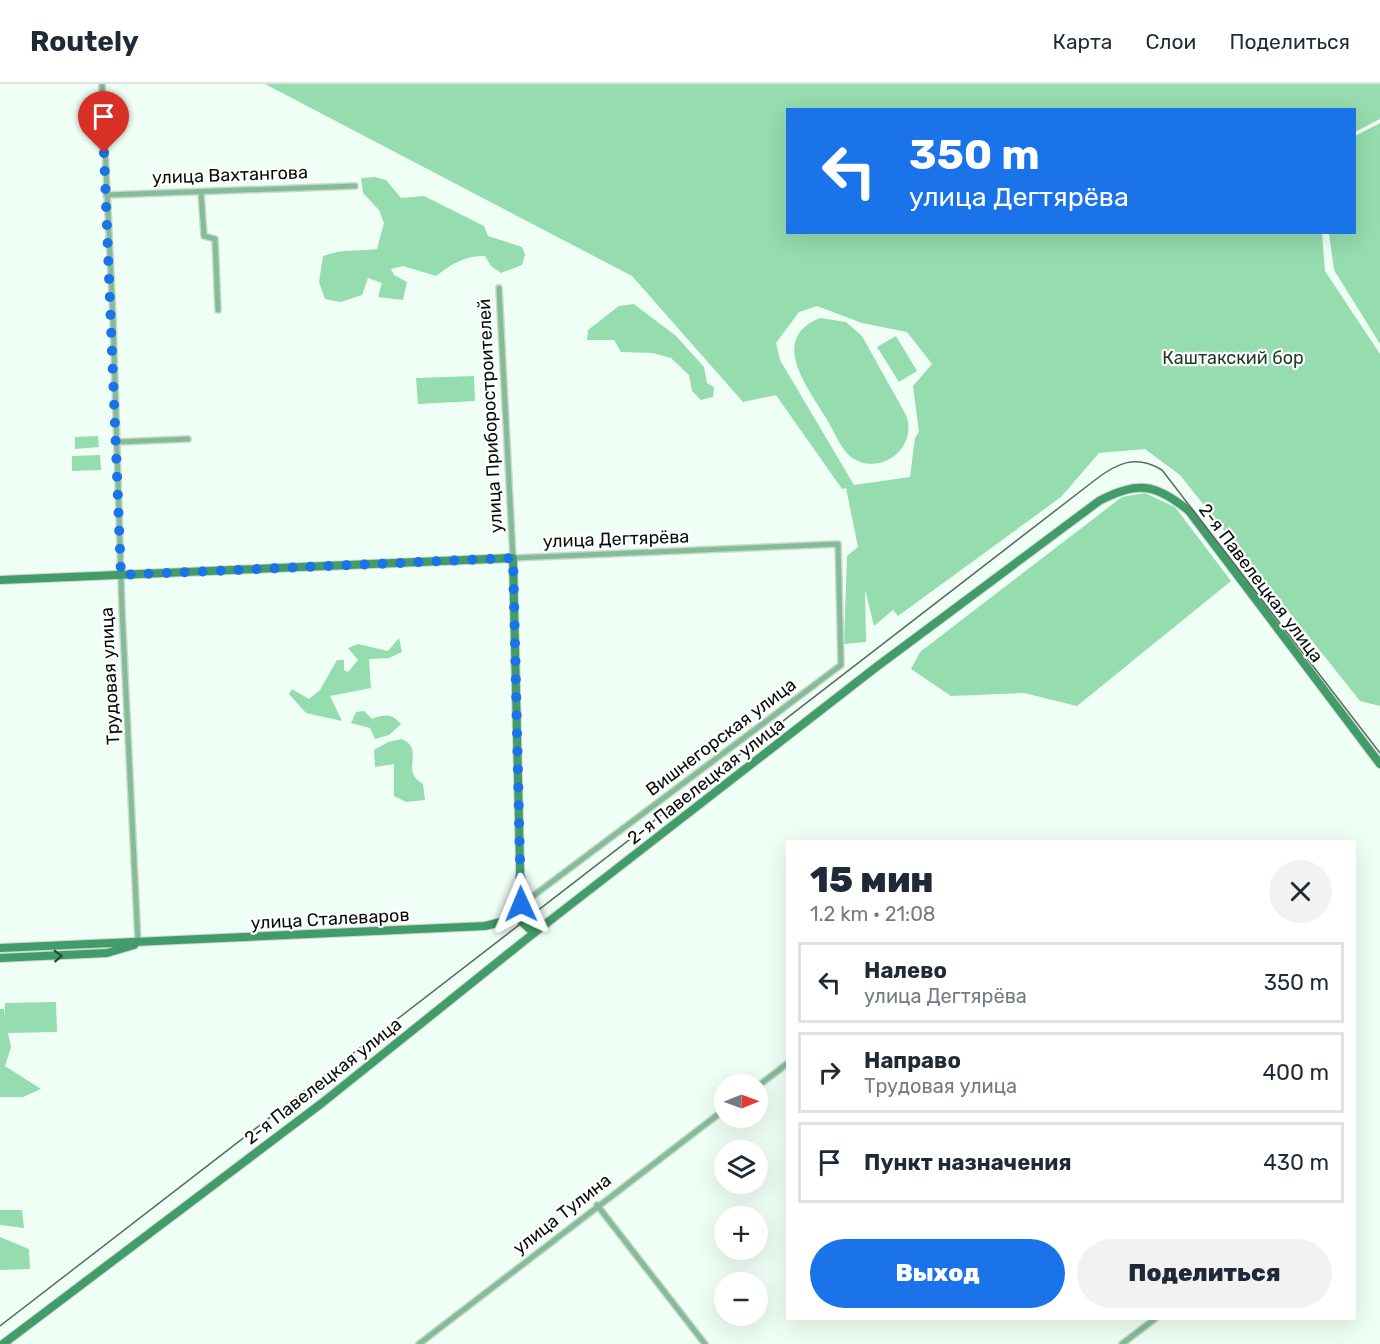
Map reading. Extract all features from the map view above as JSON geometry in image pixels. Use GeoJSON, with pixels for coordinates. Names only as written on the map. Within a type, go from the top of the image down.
{"type":"FeatureCollection","features":[{"type":"Feature","properties":{"kind":"main road","name":"2-я Павелецкая улица"},"geometry":{"type":"LineString","coordinates":[[3,1344],[322,1103],[534,933],[884,661],[1099,501],[1121,489],[1138,486],[1157,489],[1171,496],[1189,511],[1380,764]]}},
{"type":"Feature","properties":{"kind":"main road","name":"улица Дегтярёва"},"geometry":{"type":"LineString","coordinates":[[0,580],[513,558]]}},
{"type":"Feature","properties":{"kind":"main road","name":"улица Приборостроителей"},"geometry":{"type":"LineString","coordinates":[[513,558],[521,921],[534,933]]}},
{"type":"Feature","properties":{"kind":"main road","name":"улица Сталеваров"},"geometry":{"type":"LineString","coordinates":[[0,948],[485,926],[501,922],[521,908]]}},
{"type":"Feature","properties":{"kind":"main road","name":"улица Сталеваров"},"geometry":{"type":"LineString","coordinates":[[0,958],[107,953],[138,943]]}},
{"type":"Feature","properties":{"kind":"street","name":"Трудовая улица"},"geometry":{"type":"LineString","coordinates":[[102,84],[138,943]]}},
{"type":"Feature","properties":{"kind":"street","name":"улица Вахтангова"},"geometry":{"type":"LineString","coordinates":[[106,195],[355,186]]}},
{"type":"Feature","properties":{"kind":"street"},"geometry":{"type":"LineString","coordinates":[[201,192],[204,236],[215,239],[218,310]]}},
{"type":"Feature","properties":{"kind":"street","name":"улица Приборостроителей"},"geometry":{"type":"LineString","coordinates":[[499,288],[513,558]]}},
{"type":"Feature","properties":{"kind":"street"},"geometry":{"type":"LineString","coordinates":[[117,442],[188,439]]}},
{"type":"Feature","properties":{"kind":"street","name":"улица Дегтярёва"},"geometry":{"type":"LineString","coordinates":[[513,558],[838,544]]}},
{"type":"Feature","properties":{"kind":"street","name":"Вишнегорская улица"},"geometry":{"type":"LineString","coordinates":[[521,908],[841,665],[838,544]]}},
{"type":"Feature","properties":{"kind":"street"},"geometry":{"type":"LineString","coordinates":[[768,1078],[786,1065]]}},
{"type":"Feature","properties":{"kind":"street","name":"улица Тулина"},"geometry":{"type":"LineString","coordinates":[[419,1344],[597,1205],[714,1117]]}},
{"type":"Feature","properties":{"kind":"street"},"geometry":{"type":"LineString","coordinates":[[597,1205],[705,1344]]}},
{"type":"Feature","properties":{"kind":"street"},"geometry":{"type":"LineString","coordinates":[[1122,1344],[1153,1320]]}},
{"type":"Feature","properties":{"kind":"green space","name":"Каштакский бор"},"geometry":{"type":"Polygon","coordinates":[[[265,84],[1380,84],[1380,119],[1356,131],[1356,108],[786,108],[786,234],[1322,234],[1325,271],[1380,354],[1380,706],[1360,701],[1180,475],[1145,449],[1099,453],[1061,497],[898,616],[893,610],[874,626],[865,590],[866,642],[844,644],[847,556],[858,547],[846,488],[842,489],[776,395],[743,402],[632,276],[265,84]],[[817,306],[799,312],[776,343],[780,360],[854,485],[910,477],[915,438],[919,432],[913,386],[932,364],[907,332],[862,323],[817,306]]]}},
{"type":"Feature","properties":{"kind":"green space"},"geometry":{"type":"Polygon","coordinates":[[[1380,123],[1380,344],[1334,270],[1329,234],[1356,234],[1356,135],[1380,123]]]}},
{"type":"Feature","properties":{"kind":"green space"},"geometry":{"type":"Polygon","coordinates":[[[375,177],[386,180],[401,198],[424,196],[484,226],[488,236],[522,247],[525,255],[522,265],[501,273],[491,266],[485,256],[478,256],[459,261],[436,276],[403,266],[391,269],[394,275],[407,282],[403,300],[378,297],[382,283],[368,278],[362,295],[341,302],[325,299],[319,282],[323,256],[344,251],[377,249],[384,223],[379,210],[363,193],[361,178],[375,177]]]}},
{"type":"Feature","properties":{"kind":"green space"},"geometry":{"type":"Polygon","coordinates":[[[634,304],[676,336],[704,367],[707,383],[714,387],[713,397],[701,400],[692,391],[689,375],[671,358],[653,353],[621,352],[614,340],[587,340],[588,330],[619,306],[634,304]]]}},
{"type":"Feature","properties":{"kind":"green space"},"geometry":{"type":"Polygon","coordinates":[[[820,318],[846,322],[862,336],[906,415],[909,427],[907,438],[902,448],[885,461],[874,464],[862,463],[847,453],[802,378],[794,351],[796,338],[805,327],[820,318]]]}},
{"type":"Feature","properties":{"kind":"green space"},"geometry":{"type":"Polygon","coordinates":[[[896,336],[917,371],[899,382],[877,347],[896,336]]]}},
{"type":"Feature","properties":{"kind":"green space"},"geometry":{"type":"Polygon","coordinates":[[[474,376],[475,401],[418,404],[416,378],[474,376]]]}},
{"type":"Feature","properties":{"kind":"green space"},"geometry":{"type":"Polygon","coordinates":[[[98,436],[99,447],[75,449],[75,437],[98,436]]]}},
{"type":"Feature","properties":{"kind":"green space"},"geometry":{"type":"Polygon","coordinates":[[[100,455],[101,470],[72,471],[72,456],[100,455]]]}},
{"type":"Feature","properties":{"kind":"green space"},"geometry":{"type":"Polygon","coordinates":[[[1145,493],[1175,507],[1231,581],[1077,706],[1024,693],[951,696],[911,669],[920,652],[1122,497],[1145,493]]]}},
{"type":"Feature","properties":{"kind":"green space"},"geometry":{"type":"Polygon","coordinates":[[[399,638],[402,652],[389,658],[369,659],[371,688],[330,696],[342,721],[306,713],[289,694],[292,689],[309,699],[320,690],[337,660],[344,660],[344,670],[348,672],[358,660],[348,648],[358,644],[388,651],[399,638]]]}},
{"type":"Feature","properties":{"kind":"green space"},"geometry":{"type":"Polygon","coordinates":[[[364,711],[372,719],[388,715],[401,724],[389,735],[375,739],[370,728],[351,723],[356,712],[364,711]]]}},
{"type":"Feature","properties":{"kind":"green space"},"geometry":{"type":"Polygon","coordinates":[[[402,739],[412,749],[413,773],[416,779],[423,784],[425,800],[406,802],[394,796],[394,764],[375,767],[374,750],[388,742],[402,739]]]}},
{"type":"Feature","properties":{"kind":"green space"},"geometry":{"type":"Polygon","coordinates":[[[56,1002],[57,1032],[8,1033],[11,1047],[5,1066],[41,1089],[23,1097],[0,1097],[0,1009],[4,1009],[5,1015],[5,1003],[56,1002]]]}},
{"type":"Feature","properties":{"kind":"green space"},"geometry":{"type":"Polygon","coordinates":[[[0,1210],[22,1210],[24,1228],[0,1225],[0,1210]]]}},
{"type":"Feature","properties":{"kind":"green space"},"geometry":{"type":"Polygon","coordinates":[[[0,1237],[29,1249],[30,1269],[0,1270],[0,1237]]]}},
{"type":"Feature","properties":{"kind":"tram line"},"geometry":{"type":"LineString","coordinates":[[0,1326],[1095,480],[1119,465],[1144,462],[1162,470],[1380,753]]}},
{"type":"Feature","properties":{"kind":"route"},"geometry":{"type":"LineString","coordinates":[[104,153],[113,318],[121,575],[513,558],[521,904]]}}]}
